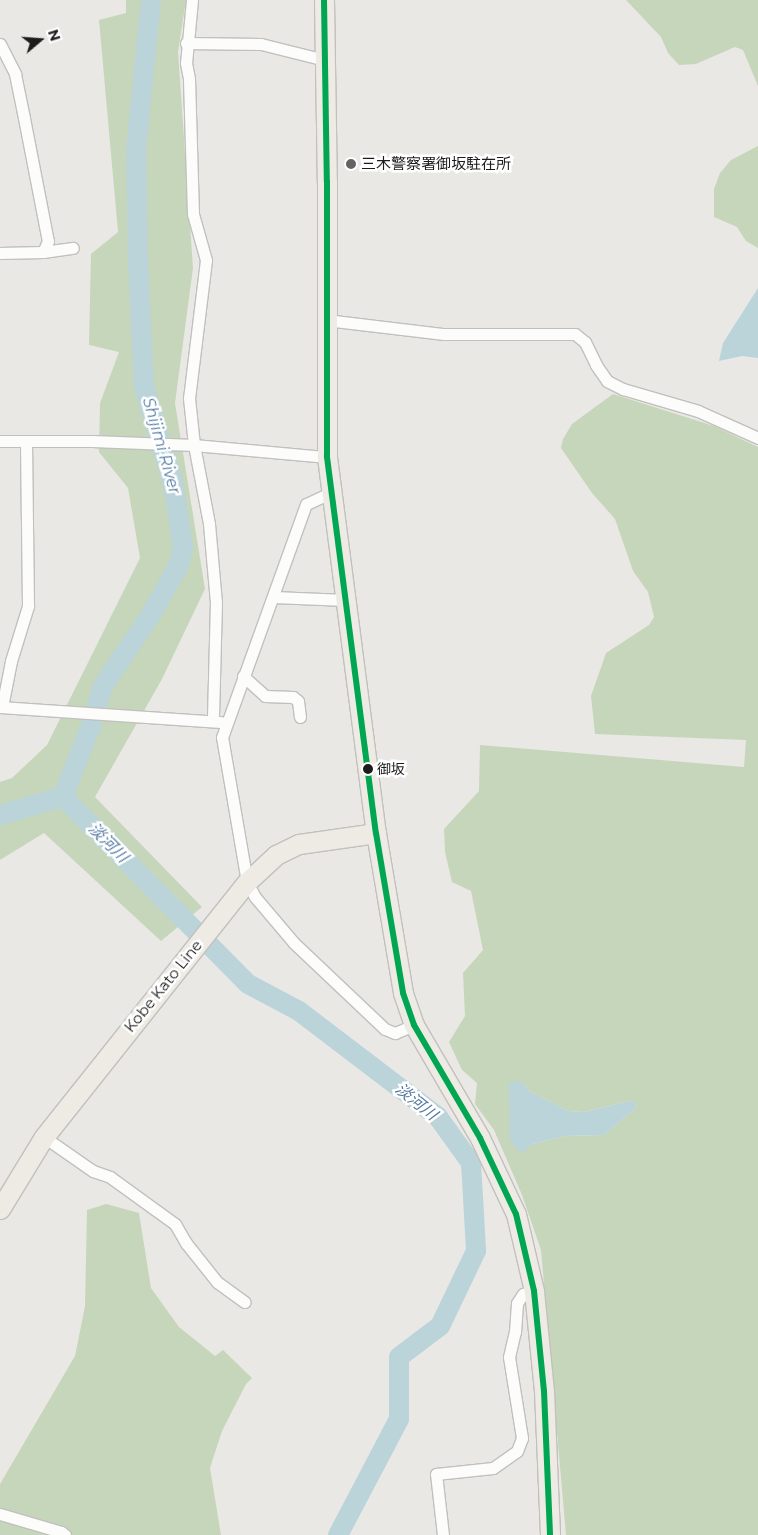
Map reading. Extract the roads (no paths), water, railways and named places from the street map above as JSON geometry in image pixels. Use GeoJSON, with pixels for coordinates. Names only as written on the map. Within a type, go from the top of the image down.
{"type":"FeatureCollection","features":[{"type":"Feature","properties":{"kind":"main road"},"geometry":{"type":"LineString","coordinates":[[324,0],[327,457],[330,493],[346,600],[376,833],[403,993],[414,1025],[480,1138],[516,1214],[534,1291],[544,1391],[550,1535]]}},
{"type":"Feature","properties":{"kind":"main road","name":"Kobe Kato Line"},"geometry":{"type":"LineString","coordinates":[[0,1209],[44,1137],[247,882],[276,855],[299,844],[376,833]]}},
{"type":"Feature","properties":{"kind":"street"},"geometry":{"type":"LineString","coordinates":[[192,0],[186,43],[193,214],[206,260],[189,398],[194,445],[209,524],[216,602],[213,720]]}},
{"type":"Feature","properties":{"kind":"street"},"geometry":{"type":"LineString","coordinates":[[186,43],[261,44],[325,60]]}},
{"type":"Feature","properties":{"kind":"street"},"geometry":{"type":"LineString","coordinates":[[0,44],[15,74],[48,241],[43,252]]}},
{"type":"Feature","properties":{"kind":"street"},"geometry":{"type":"LineString","coordinates":[[0,252],[43,252],[73,248]]}},
{"type":"Feature","properties":{"kind":"street"},"geometry":{"type":"LineString","coordinates":[[326,320],[444,334],[575,334],[586,342],[596,365],[607,381],[623,389],[698,411],[758,438]]}},
{"type":"Feature","properties":{"kind":"street"},"geometry":{"type":"LineString","coordinates":[[0,440],[194,445],[327,457]]}},
{"type":"Feature","properties":{"kind":"street"},"geometry":{"type":"LineString","coordinates":[[26,441],[28,606],[11,661],[1,707],[226,722]]}},
{"type":"Feature","properties":{"kind":"street"},"geometry":{"type":"LineString","coordinates":[[330,493],[306,504],[222,737],[247,882],[255,897],[294,944],[385,1030],[395,1033],[414,1025]]}},
{"type":"Feature","properties":{"kind":"street"},"geometry":{"type":"LineString","coordinates":[[272,598],[346,600]]}},
{"type":"Feature","properties":{"kind":"street"},"geometry":{"type":"LineString","coordinates":[[243,676],[266,696],[293,697],[298,701],[300,717]]}},
{"type":"Feature","properties":{"kind":"street"},"geometry":{"type":"LineString","coordinates":[[44,1137],[93,1171],[110,1177],[175,1224],[186,1243],[217,1282],[245,1302]]}},
{"type":"Feature","properties":{"kind":"street"},"geometry":{"type":"LineString","coordinates":[[443,1535],[436,1474],[494,1468],[517,1451],[522,1438],[509,1357],[515,1332],[516,1303],[523,1294],[534,1291]]}},
{"type":"Feature","properties":{"kind":"street"},"geometry":{"type":"LineString","coordinates":[[0,1514],[61,1532],[65,1535]]}},
{"type":"Feature","properties":{"kind":"water"},"geometry":{"type":"Polygon","coordinates":[[[758,288],[758,358],[742,356],[719,361],[723,343],[758,288]]]}},
{"type":"Feature","properties":{"kind":"water"},"geometry":{"type":"Polygon","coordinates":[[[517,1081],[524,1084],[529,1091],[568,1111],[584,1112],[634,1100],[636,1108],[604,1135],[565,1136],[533,1144],[522,1153],[510,1141],[509,1083],[517,1081]]]}},
{"type":"Feature","properties":{"kind":"waterway","name":"Shijimi River"},"geometry":{"type":"LineString","coordinates":[[63,797],[90,728],[103,686],[150,616],[178,567],[183,548],[173,483],[144,387],[138,262],[136,150],[151,0]]}},
{"type":"Feature","properties":{"kind":"waterway","name":"淡河川"},"geometry":{"type":"LineString","coordinates":[[63,797],[248,984],[299,1011],[438,1117],[471,1163],[476,1251],[440,1326],[399,1357],[399,1419],[338,1535]]}},
{"type":"Feature","properties":{"kind":"waterway","name":"Shijimi River"},"geometry":{"type":"LineString","coordinates":[[0,815],[63,797]]}},
{"type":"Feature","properties":{"kind":"place","name":"三木警察署御坂駐在所"},"geometry":{"type":"Point","coordinates":[351,164]}},
{"type":"Feature","properties":{"kind":"place","name":"御坂"},"geometry":{"type":"Point","coordinates":[368,769]}}]}
